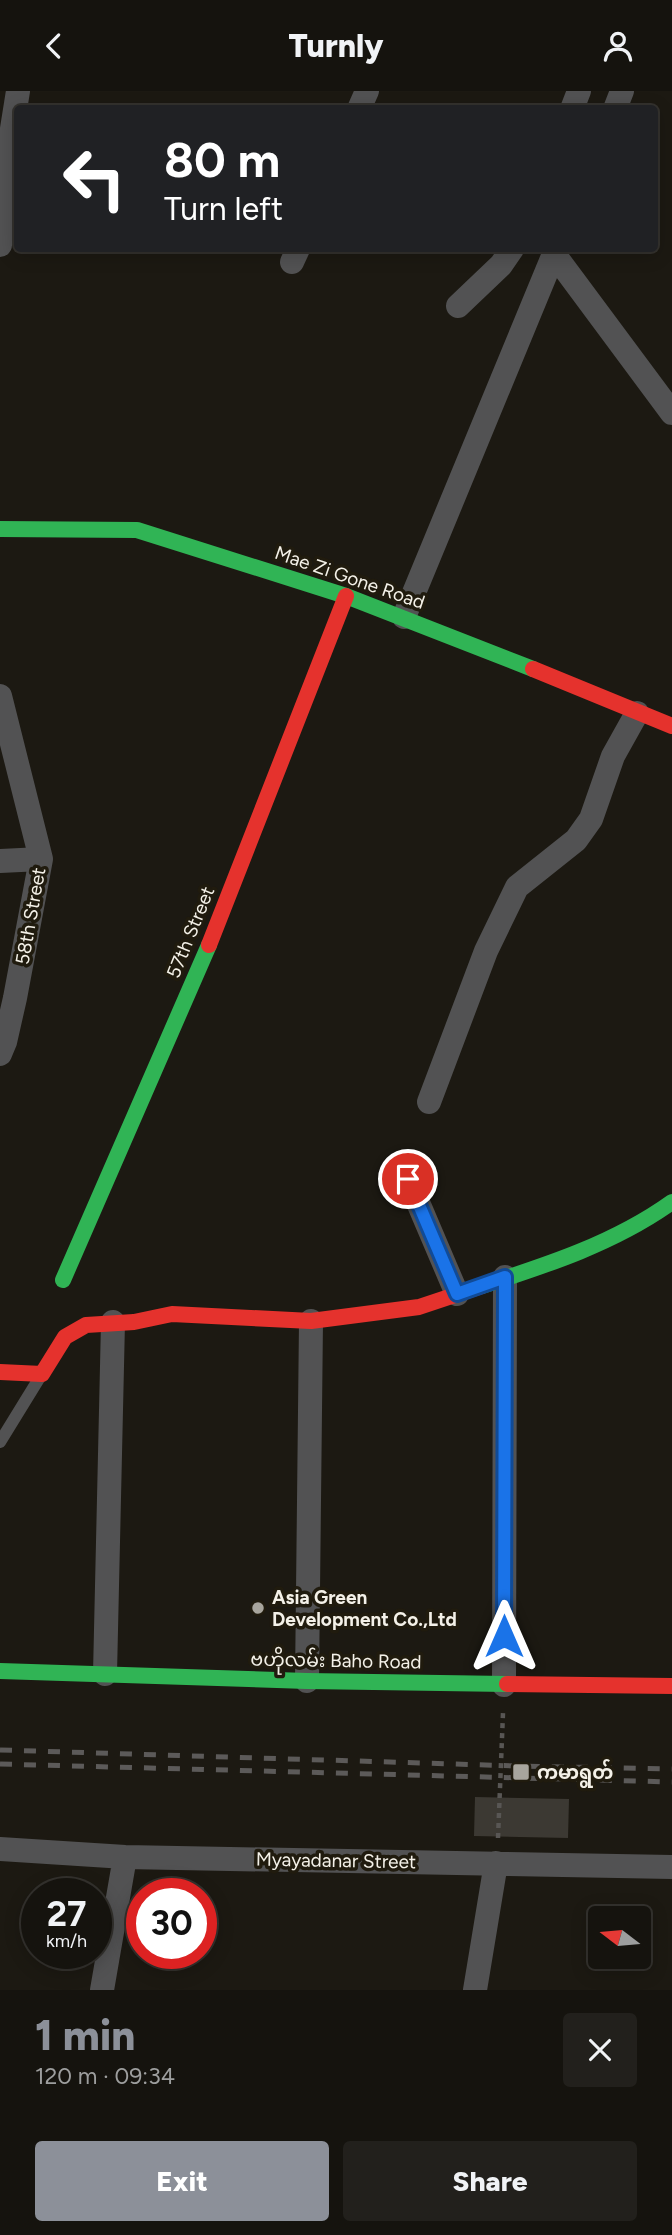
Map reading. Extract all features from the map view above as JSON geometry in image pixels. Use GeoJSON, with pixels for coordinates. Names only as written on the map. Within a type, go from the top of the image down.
{"type":"FeatureCollection","features":[{"type":"Feature","properties":{"kind":"street"},"geometry":{"type":"LineString","coordinates":[[0,245],[3,185],[14,116]]}},
{"type":"Feature","properties":{"kind":"street"},"geometry":{"type":"LineString","coordinates":[[458,306],[501,265],[510,252]]}},
{"type":"Feature","properties":{"kind":"street"},"geometry":{"type":"LineString","coordinates":[[404,617],[555,252]]}},
{"type":"Feature","properties":{"kind":"street"},"geometry":{"type":"LineString","coordinates":[[556,252],[672,413]]}},
{"type":"Feature","properties":{"kind":"street","name":"Mae Zi Gone Road"},"geometry":{"type":"LineString","coordinates":[[0,529],[137,530],[404,617],[672,726]]}},
{"type":"Feature","properties":{"kind":"street","name":"57th Street"},"geometry":{"type":"LineString","coordinates":[[62,1280],[200,967],[346,596]]}},
{"type":"Feature","properties":{"kind":"street","name":"58th Street"},"geometry":{"type":"LineString","coordinates":[[0,696],[41,859],[15,998],[0,1054]]}},
{"type":"Feature","properties":{"kind":"street"},"geometry":{"type":"LineString","coordinates":[[429,1102],[486,951],[517,887],[576,840],[591,819],[613,756],[637,713]]}},
{"type":"Feature","properties":{"kind":"street"},"geometry":{"type":"LineString","coordinates":[[0,861],[41,859]]}},
{"type":"Feature","properties":{"kind":"street"},"geometry":{"type":"LineString","coordinates":[[408,1179],[457,1294]]}},
{"type":"Feature","properties":{"kind":"street"},"geometry":{"type":"LineString","coordinates":[[0,1372],[42,1374],[65,1337],[86,1325],[134,1322],[173,1314],[311,1321],[419,1307],[568,1258],[658,1212],[672,1202]]}},
{"type":"Feature","properties":{"kind":"street"},"geometry":{"type":"LineString","coordinates":[[504,1685],[505,1277]]}},
{"type":"Feature","properties":{"kind":"street"},"geometry":{"type":"LineString","coordinates":[[307,1681],[311,1321]]}},
{"type":"Feature","properties":{"kind":"street"},"geometry":{"type":"LineString","coordinates":[[105,1674],[113,1322]]}},
{"type":"Feature","properties":{"kind":"street","name":"ဗဟိုလမ်း Baho Road"},"geometry":{"type":"LineString","coordinates":[[0,1671],[307,1681],[672,1686]]}},
{"type":"Feature","properties":{"kind":"street","name":"Myayadanar Street"},"geometry":{"type":"LineString","coordinates":[[0,1849],[125,1857],[672,1867]]}},
{"type":"Feature","properties":{"kind":"street"},"geometry":{"type":"LineString","coordinates":[[102,1990],[125,1857]]}},
{"type":"Feature","properties":{"kind":"street"},"geometry":{"type":"LineString","coordinates":[[475,1990],[496,1863]]}},
{"type":"Feature","properties":{"kind":"lane"},"geometry":{"type":"LineString","coordinates":[[0,1442],[42,1374]]}},
{"type":"Feature","properties":{"kind":"path"},"geometry":{"type":"LineString","coordinates":[[496,1863],[504,1685]]}},
{"type":"Feature","properties":{"kind":"building"},"geometry":{"type":"Polygon","coordinates":[[[475,1797],[569,1799],[568,1838],[474,1836],[475,1797]]]}},
{"type":"Feature","properties":{"kind":"railway"},"geometry":{"type":"LineString","coordinates":[[0,1750],[672,1769]]}},
{"type":"Feature","properties":{"kind":"railway"},"geometry":{"type":"LineString","coordinates":[[0,1764],[672,1782]]}},
{"type":"Feature","properties":{"kind":"traffic: fast"},"geometry":{"type":"LineString","coordinates":[[0,529],[137,530],[346,596],[533,669]]}},
{"type":"Feature","properties":{"kind":"traffic: fast"},"geometry":{"type":"LineString","coordinates":[[63,1280],[209,945]]}},
{"type":"Feature","properties":{"kind":"traffic: fast"},"geometry":{"type":"LineString","coordinates":[[482,1286],[556,1261],[604,1241],[672,1202]]}},
{"type":"Feature","properties":{"kind":"traffic: fast"},"geometry":{"type":"LineString","coordinates":[[0,1671],[307,1681],[507,1684]]}},
{"type":"Feature","properties":{"kind":"traffic: jam"},"geometry":{"type":"LineString","coordinates":[[209,945],[346,596]]}},
{"type":"Feature","properties":{"kind":"traffic: jam"},"geometry":{"type":"LineString","coordinates":[[533,669],[672,726]]}},
{"type":"Feature","properties":{"kind":"traffic: jam"},"geometry":{"type":"LineString","coordinates":[[0,1372],[42,1374],[65,1337],[86,1325],[134,1322],[172,1314],[311,1321],[419,1307],[482,1286]]}},
{"type":"Feature","properties":{"kind":"traffic: jam"},"geometry":{"type":"LineString","coordinates":[[507,1684],[672,1686]]}},
{"type":"Feature","properties":{"kind":"place","name":"Asia Green Development Co.,Ltd"},"geometry":{"type":"Point","coordinates":[258,1608]}},
{"type":"Feature","properties":{"kind":"place","name":"ကမာရွတ်"},"geometry":{"type":"Point","coordinates":[521,1772]}},
{"type":"Feature","properties":{"kind":"route"},"geometry":{"type":"LineString","coordinates":[[408,1179],[457,1294],[505,1277],[504,1636]]}}]}
